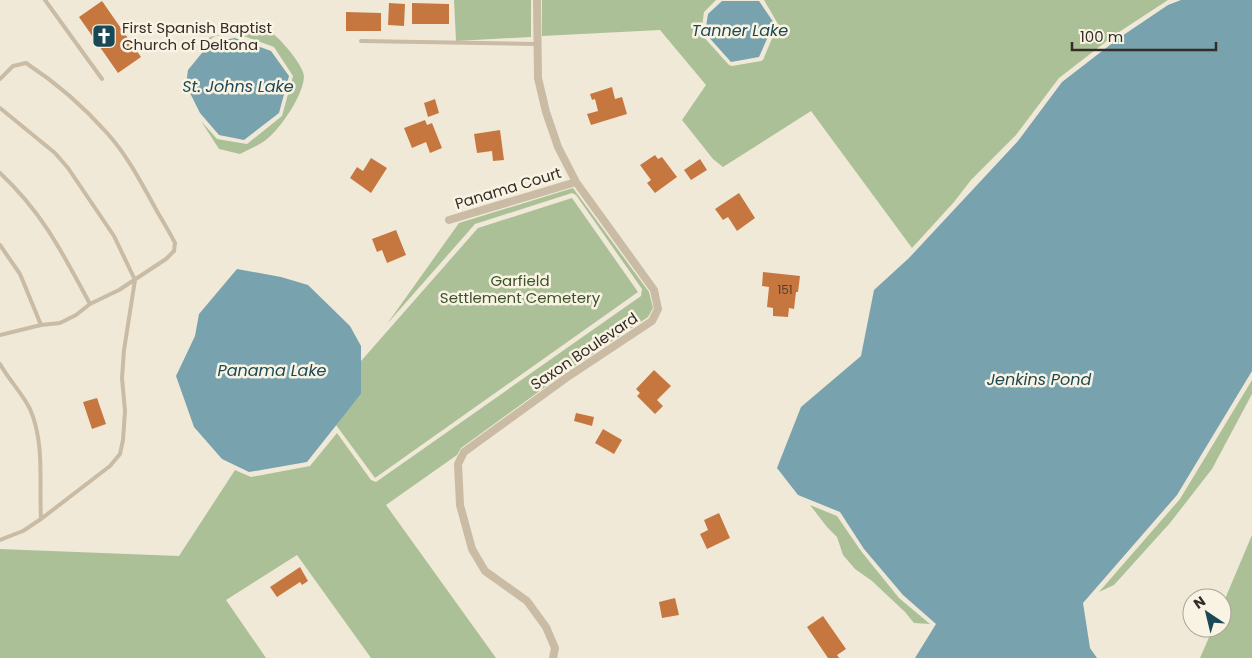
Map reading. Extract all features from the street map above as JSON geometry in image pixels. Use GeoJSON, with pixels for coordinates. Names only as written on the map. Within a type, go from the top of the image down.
{"type":"FeatureCollection","features":[{"type":"Feature","properties":{"kind":"street","name":"Saxon Boulevard"},"geometry":{"type":"LineString","coordinates":[[537,0],[536,44],[538,78],[546,112],[558,147],[576,182],[654,290],[658,309],[652,322],[566,378],[464,452],[458,464],[460,505],[472,549],[485,571],[527,601],[546,627],[555,648],[553,658]]}},
{"type":"Feature","properties":{"kind":"street","name":"Panama Court"},"geometry":{"type":"LineString","coordinates":[[449,220],[576,182]]}},
{"type":"Feature","properties":{"kind":"lane"},"geometry":{"type":"LineString","coordinates":[[46,0],[102,79]]}},
{"type":"Feature","properties":{"kind":"lane"},"geometry":{"type":"LineString","coordinates":[[361,41],[536,44]]}},
{"type":"Feature","properties":{"kind":"lane"},"geometry":{"type":"LineString","coordinates":[[0,79],[13,66],[26,63],[44,75],[84,110],[107,133],[122,153],[175,243],[174,250],[166,259],[135,280],[90,304],[76,315],[60,322],[0,335]]}},
{"type":"Feature","properties":{"kind":"lane"},"geometry":{"type":"LineString","coordinates":[[0,108],[55,153],[68,168],[114,236],[135,280],[124,350],[122,378],[125,411],[120,454],[110,466],[42,519],[23,531],[0,540]]}},
{"type":"Feature","properties":{"kind":"lane"},"geometry":{"type":"LineString","coordinates":[[0,174],[22,196],[57,242],[90,304]]}},
{"type":"Feature","properties":{"kind":"lane"},"geometry":{"type":"LineString","coordinates":[[0,245],[20,274],[41,325]]}},
{"type":"Feature","properties":{"kind":"lane"},"geometry":{"type":"LineString","coordinates":[[0,364],[30,410],[38,438],[41,466],[42,519]]}},
{"type":"Feature","properties":{"kind":"green space"},"geometry":{"type":"Polygon","coordinates":[[[454,0],[531,0],[531,37],[456,41],[454,0]]]}},
{"type":"Feature","properties":{"kind":"green space"},"geometry":{"type":"Polygon","coordinates":[[[542,0],[716,0],[704,12],[701,34],[732,66],[763,60],[778,24],[764,0],[1168,0],[1116,34],[1059,78],[1016,135],[971,180],[954,202],[912,248],[811,111],[723,167],[713,159],[682,120],[706,85],[660,30],[542,36],[542,0]]]}},
{"type":"Feature","properties":{"kind":"green space"},"geometry":{"type":"Polygon","coordinates":[[[254,26],[273,34],[280,40],[298,62],[304,76],[296,101],[279,127],[264,141],[240,154],[219,149],[201,121],[217,139],[247,144],[282,116],[293,76],[274,47],[235,33],[215,36],[205,43],[210,37],[254,26]]]}},
{"type":"Feature","properties":{"kind":"green space"},"geometry":{"type":"Polygon","coordinates":[[[573,188],[649,292],[653,308],[648,317],[563,374],[461,448],[457,455],[386,505],[496,658],[371,658],[297,555],[226,600],[266,658],[0,658],[0,549],[179,556],[235,470],[251,477],[310,466],[337,433],[371,480],[376,482],[641,296],[642,289],[576,195],[572,193],[475,224],[387,324],[459,223],[573,188]]]}},
{"type":"Feature","properties":{"kind":"green space","name":"Garfield Settlement Cemetery"},"geometry":{"type":"Polygon","coordinates":[[[572,198],[638,292],[375,478],[336,425],[361,394],[361,361],[478,228],[572,198]]]}},
{"type":"Feature","properties":{"kind":"green space"},"geometry":{"type":"Polygon","coordinates":[[[1252,380],[1252,394],[1212,469],[1170,523],[1114,585],[1099,592],[1180,499],[1252,380]]]}},
{"type":"Feature","properties":{"kind":"green space"},"geometry":{"type":"Polygon","coordinates":[[[810,505],[837,516],[861,551],[899,598],[930,624],[914,623],[872,581],[855,569],[843,555],[837,537],[810,505]]]}},
{"type":"Feature","properties":{"kind":"green space"},"geometry":{"type":"Polygon","coordinates":[[[1252,535],[1252,658],[1200,658],[1209,638],[1232,638],[1232,588],[1230,588],[1252,535]]]}},
{"type":"Feature","properties":{"kind":"water","name":"Jenkins Pond"},"geometry":{"type":"Polygon","coordinates":[[[1181,0],[1252,0],[1252,371],[1177,495],[1083,603],[1090,648],[1097,658],[915,658],[936,624],[903,595],[864,549],[840,512],[798,495],[777,468],[801,407],[861,356],[874,290],[909,258],[1018,141],[1062,82],[1119,38],[1168,5],[1181,0]]]}},
{"type":"Feature","properties":{"kind":"water","name":"Tanner Lake"},"geometry":{"type":"Polygon","coordinates":[[[722,1],[759,1],[774,23],[759,57],[731,62],[705,33],[708,14],[722,1]]]}},
{"type":"Feature","properties":{"kind":"water","name":"St. Johns Lake"},"geometry":{"type":"Polygon","coordinates":[[[235,38],[271,51],[289,76],[279,113],[244,140],[219,135],[200,113],[186,85],[188,70],[206,48],[217,41],[235,38]]]}},
{"type":"Feature","properties":{"kind":"water","name":"Panama Lake"},"geometry":{"type":"Polygon","coordinates":[[[237,269],[281,277],[308,285],[350,326],[361,346],[361,394],[307,462],[249,472],[222,459],[194,427],[176,376],[195,336],[199,314],[237,269]]]}},
{"type":"Feature","properties":{"kind":"building"},"geometry":{"type":"Polygon","coordinates":[[[102,1],[141,57],[118,73],[79,17],[102,1]]]}},
{"type":"Feature","properties":{"kind":"building"},"geometry":{"type":"Polygon","coordinates":[[[389,3],[405,4],[404,26],[388,25],[389,3]]]}},
{"type":"Feature","properties":{"kind":"building"},"geometry":{"type":"Polygon","coordinates":[[[412,3],[449,4],[449,24],[412,24],[412,3]]]}},
{"type":"Feature","properties":{"kind":"building"},"geometry":{"type":"Polygon","coordinates":[[[346,12],[381,13],[381,31],[346,31],[346,12]]]}},
{"type":"Feature","properties":{"kind":"building"},"geometry":{"type":"Polygon","coordinates":[[[612,87],[615,99],[622,97],[627,114],[591,125],[587,114],[598,111],[595,99],[592,100],[590,94],[612,87]]]}},
{"type":"Feature","properties":{"kind":"building"},"geometry":{"type":"Polygon","coordinates":[[[435,99],[439,113],[428,117],[424,103],[435,99]]]}},
{"type":"Feature","properties":{"kind":"building"},"geometry":{"type":"Polygon","coordinates":[[[425,120],[427,125],[432,123],[442,148],[430,153],[426,142],[412,148],[404,128],[425,120]]]}},
{"type":"Feature","properties":{"kind":"building"},"geometry":{"type":"Polygon","coordinates":[[[500,130],[504,160],[493,161],[492,151],[477,153],[474,134],[500,130]]]}},
{"type":"Feature","properties":{"kind":"building"},"geometry":{"type":"Polygon","coordinates":[[[655,155],[658,159],[662,157],[677,177],[655,193],[647,183],[651,180],[640,165],[655,155]]]}},
{"type":"Feature","properties":{"kind":"building"},"geometry":{"type":"Polygon","coordinates":[[[371,158],[387,168],[371,193],[350,178],[357,167],[363,171],[371,158]]]}},
{"type":"Feature","properties":{"kind":"building"},"geometry":{"type":"Polygon","coordinates":[[[700,159],[707,170],[691,180],[684,170],[700,159]]]}},
{"type":"Feature","properties":{"kind":"building"},"geometry":{"type":"Polygon","coordinates":[[[739,193],[755,218],[737,231],[728,217],[723,220],[715,209],[739,193]]]}},
{"type":"Feature","properties":{"kind":"building"},"geometry":{"type":"Polygon","coordinates":[[[396,230],[406,255],[387,263],[382,250],[377,252],[372,239],[396,230]]]}},
{"type":"Feature","properties":{"kind":"building"},"geometry":{"type":"Polygon","coordinates":[[[763,272],[800,276],[794,309],[789,308],[788,317],[773,316],[773,308],[767,307],[769,287],[762,286],[763,272]]]}},
{"type":"Feature","properties":{"kind":"building"},"geometry":{"type":"Polygon","coordinates":[[[654,370],[671,386],[657,400],[663,406],[655,414],[637,396],[640,393],[636,389],[654,370]]]}},
{"type":"Feature","properties":{"kind":"building"},"geometry":{"type":"Polygon","coordinates":[[[97,398],[106,424],[92,429],[83,402],[97,398]]]}},
{"type":"Feature","properties":{"kind":"building"},"geometry":{"type":"Polygon","coordinates":[[[576,413],[594,417],[592,426],[574,421],[576,413]]]}},
{"type":"Feature","properties":{"kind":"building"},"geometry":{"type":"Polygon","coordinates":[[[603,429],[622,440],[614,454],[595,443],[603,429]]]}},
{"type":"Feature","properties":{"kind":"building"},"geometry":{"type":"Polygon","coordinates":[[[719,513],[730,538],[707,549],[700,534],[708,530],[704,520],[719,513]]]}},
{"type":"Feature","properties":{"kind":"building"},"geometry":{"type":"Polygon","coordinates":[[[300,567],[308,581],[302,585],[300,582],[277,597],[270,587],[300,567]]]}},
{"type":"Feature","properties":{"kind":"building"},"geometry":{"type":"Polygon","coordinates":[[[675,598],[679,615],[662,618],[659,602],[675,598]]]}},
{"type":"Feature","properties":{"kind":"building"},"geometry":{"type":"Polygon","coordinates":[[[823,616],[846,649],[837,655],[839,658],[828,658],[807,627],[823,616]]]}},
{"type":"Feature","properties":{"kind":"place","name":"First Spanish Baptist Church of Deltona"},"geometry":{"type":"Point","coordinates":[104,36]}}]}
